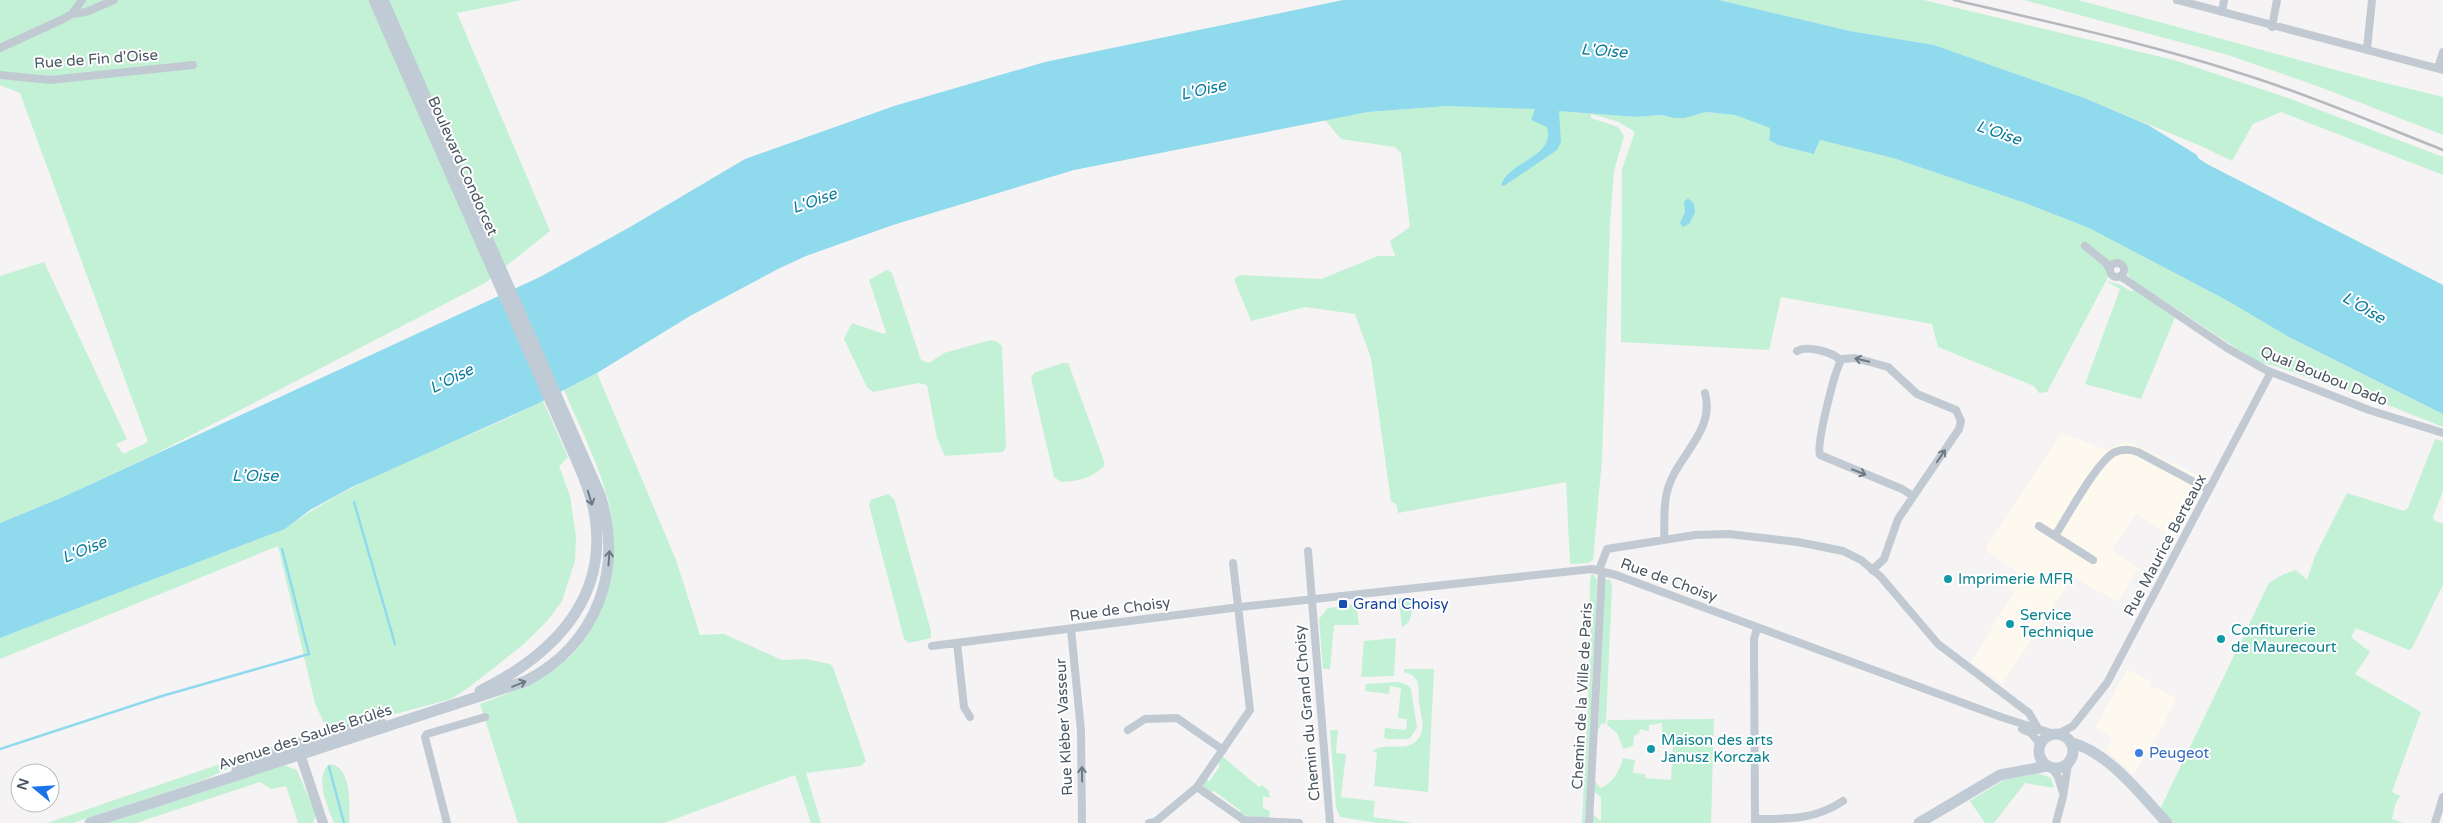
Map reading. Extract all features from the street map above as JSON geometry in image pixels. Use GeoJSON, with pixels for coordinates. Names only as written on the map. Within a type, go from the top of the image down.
{"type":"FeatureCollection","features":[{"type":"Feature","properties":{"kind":"main road","name":"Boulevard Condorcet"},"geometry":{"type":"LineString","coordinates":[[374,0],[388,22],[577,450]]}},
{"type":"Feature","properties":{"kind":"main road","name":"Boulevard Condorcet"},"geometry":{"type":"LineString","coordinates":[[383,0],[388,22]]}},
{"type":"Feature","properties":{"kind":"main road"},"geometry":{"type":"LineString","coordinates":[[456,703],[517,685],[542,672],[569,650],[592,617],[601,598],[608,571],[609,533],[600,495],[577,450]]}},
{"type":"Feature","properties":{"kind":"main road"},"geometry":{"type":"LineString","coordinates":[[456,703],[497,683],[534,659],[565,628],[584,598],[596,560],[596,530],[590,497],[577,450]]}},
{"type":"Feature","properties":{"kind":"main road","name":"Avenue des Saules Brûlés"},"geometry":{"type":"LineString","coordinates":[[90,823],[211,784],[364,726],[413,717],[456,703]]}},
{"type":"Feature","properties":{"kind":"main road"},"geometry":{"type":"LineString","coordinates":[[1919,823],[1991,779],[2029,762],[2045,739],[2056,734],[2070,742],[2079,744],[2099,756],[2115,769],[2167,823]]}},
{"type":"Feature","properties":{"kind":"main road"},"geometry":{"type":"LineString","coordinates":[[2070,742],[2070,761]]}},
{"type":"Feature","properties":{"kind":"main road"},"geometry":{"type":"LineString","coordinates":[[2040,748],[2041,759],[2050,767]]}},
{"type":"Feature","properties":{"kind":"main road"},"geometry":{"type":"LineString","coordinates":[[2008,772],[2050,767],[2060,768],[2084,754],[2099,756]]}},
{"type":"Feature","properties":{"kind":"street"},"geometry":{"type":"LineString","coordinates":[[72,14],[82,0]]}},
{"type":"Feature","properties":{"kind":"street"},"geometry":{"type":"LineString","coordinates":[[0,48],[72,14],[86,12],[114,0]]}},
{"type":"Feature","properties":{"kind":"street"},"geometry":{"type":"LineString","coordinates":[[2177,0],[2441,69],[2443,52]]}},
{"type":"Feature","properties":{"kind":"street"},"geometry":{"type":"LineString","coordinates":[[2222,12],[2224,0]]}},
{"type":"Feature","properties":{"kind":"street"},"geometry":{"type":"LineString","coordinates":[[2272,26],[2277,0]]}},
{"type":"Feature","properties":{"kind":"street"},"geometry":{"type":"LineString","coordinates":[[2367,49],[2372,0]]}},
{"type":"Feature","properties":{"kind":"street","name":"Rue de Fin d'Oise"},"geometry":{"type":"LineString","coordinates":[[0,75],[50,80],[193,65]]}},
{"type":"Feature","properties":{"kind":"street","name":"Quai Boubou Dado"},"geometry":{"type":"LineString","coordinates":[[2085,246],[2110,266],[2114,276],[2123,276],[2227,348],[2272,372],[2369,410],[2443,433]]}},
{"type":"Feature","properties":{"kind":"street","name":"Quai Boubou Dado"},"geometry":{"type":"LineString","coordinates":[[2110,266],[2122,265],[2123,276]]}},
{"type":"Feature","properties":{"kind":"street"},"geometry":{"type":"LineString","coordinates":[[1797,351],[1805,348],[1837,356],[1840,360]]}},
{"type":"Feature","properties":{"kind":"street"},"geometry":{"type":"LineString","coordinates":[[1840,360],[1850,358],[1888,367],[1917,394],[1958,411],[1961,424],[1898,519],[1884,559],[1872,570]]}},
{"type":"Feature","properties":{"kind":"street"},"geometry":{"type":"LineString","coordinates":[[1840,360],[1819,446],[1820,455],[1902,489],[1913,496]]}},
{"type":"Feature","properties":{"kind":"street","name":"Rue Maurice Berteaux"},"geometry":{"type":"LineString","coordinates":[[2070,742],[2069,733],[2107,683],[2272,372]]}},
{"type":"Feature","properties":{"kind":"street"},"geometry":{"type":"LineString","coordinates":[[1705,393],[1709,406],[1702,429],[1666,492],[1664,539],[1730,534],[1798,542],[1843,551],[1857,558],[1904,602],[1938,644],[2027,712],[2039,730]]}},
{"type":"Feature","properties":{"kind":"street"},"geometry":{"type":"LineString","coordinates":[[2055,536],[2103,462],[2117,451],[2129,450],[2138,452],[2209,490]]}},
{"type":"Feature","properties":{"kind":"street"},"geometry":{"type":"LineString","coordinates":[[2039,526],[2093,560]]}},
{"type":"Feature","properties":{"kind":"street","name":"Chemin de la Ville de Paris"},"geometry":{"type":"LineString","coordinates":[[1589,823],[1600,570],[1607,549],[1664,539]]}},
{"type":"Feature","properties":{"kind":"street"},"geometry":{"type":"LineString","coordinates":[[1308,550],[1312,600]]}},
{"type":"Feature","properties":{"kind":"street"},"geometry":{"type":"LineString","coordinates":[[1149,823],[1155,822],[1197,787],[1250,710],[1240,607],[1233,563]]}},
{"type":"Feature","properties":{"kind":"street","name":"Rue de Choisy"},"geometry":{"type":"LineString","coordinates":[[932,646],[1240,607],[1574,570],[1600,570],[2027,728],[2056,734]]}},
{"type":"Feature","properties":{"kind":"street","name":"Chemin du Grand Choisy"},"geometry":{"type":"LineString","coordinates":[[1312,600],[1330,823]]}},
{"type":"Feature","properties":{"kind":"street"},"geometry":{"type":"LineString","coordinates":[[1757,628],[1754,640],[1755,821],[1800,819],[1831,809],[1843,801]]}},
{"type":"Feature","properties":{"kind":"street","name":"Rue Kléber Vasseur"},"geometry":{"type":"LineString","coordinates":[[1071,629],[1081,731],[1082,823]]}},
{"type":"Feature","properties":{"kind":"street"},"geometry":{"type":"LineString","coordinates":[[957,644],[964,707],[970,717]]}},
{"type":"Feature","properties":{"kind":"street"},"geometry":{"type":"LineString","coordinates":[[2027,712],[2027,728]]}},
{"type":"Feature","properties":{"kind":"street"},"geometry":{"type":"LineString","coordinates":[[447,823],[425,737],[427,734],[485,717]]}},
{"type":"Feature","properties":{"kind":"street"},"geometry":{"type":"LineString","coordinates":[[1128,730],[1145,719],[1177,718],[1223,750]]}},
{"type":"Feature","properties":{"kind":"street","name":"Rue Maurice Berteaux"},"geometry":{"type":"LineString","coordinates":[[2056,734],[2073,726]]}},
{"type":"Feature","properties":{"kind":"street","name":"Rue de Choisy"},"geometry":{"type":"LineString","coordinates":[[2027,728],[2040,748]]}},
{"type":"Feature","properties":{"kind":"street"},"geometry":{"type":"LineString","coordinates":[[299,752],[323,823]]}},
{"type":"Feature","properties":{"kind":"street"},"geometry":{"type":"LineString","coordinates":[[2056,823],[2064,796],[2070,761]]}},
{"type":"Feature","properties":{"kind":"street"},"geometry":{"type":"LineString","coordinates":[[2050,767],[2058,777],[2064,796]]}},
{"type":"Feature","properties":{"kind":"street"},"geometry":{"type":"LineString","coordinates":[[1197,787],[1244,820],[1299,823]]}},
{"type":"Feature","properties":{"kind":"street"},"geometry":{"type":"LineString","coordinates":[[2435,823],[2443,797]]}},
{"type":"Feature","properties":{"kind":"shaded area"},"geometry":{"type":"Polygon","coordinates":[[[2062,433],[2107,450],[2127,441],[2206,480],[2175,539],[2136,514],[2112,550],[2138,568],[2118,602],[2073,577],[2002,684],[1971,662],[2014,592],[2008,588],[2017,572],[1985,550],[2062,433]]]}},
{"type":"Feature","properties":{"kind":"shaded area"},"geometry":{"type":"Polygon","coordinates":[[[2127,669],[2151,681],[2149,685],[2176,698],[2158,735],[2133,774],[2106,750],[2112,737],[2095,728],[2127,669]]]}},
{"type":"Feature","properties":{"kind":"green space"},"geometry":{"type":"Polygon","coordinates":[[[0,0],[522,0],[457,13],[550,231],[485,283],[153,455],[63,497],[0,523],[0,276],[44,262],[127,439],[116,444],[123,454],[148,442],[20,93],[0,85],[0,0]]]}},
{"type":"Feature","properties":{"kind":"green space"},"geometry":{"type":"Polygon","coordinates":[[[1719,0],[1924,0],[2174,60],[2288,98],[2443,157],[2443,175],[2281,112],[2253,124],[2232,161],[2201,146],[2087,99],[1934,45],[1850,31],[1719,0]]]}},
{"type":"Feature","properties":{"kind":"green space"},"geometry":{"type":"Polygon","coordinates":[[[2024,0],[2078,0],[2373,80],[2443,97],[2443,135],[2320,87],[2228,55],[2024,0]]]}},
{"type":"Feature","properties":{"kind":"green space"},"geometry":{"type":"Polygon","coordinates":[[[1448,106],[1502,106],[1636,117],[1661,115],[1685,118],[1706,112],[1735,115],[1770,128],[1769,140],[1778,145],[1815,153],[1820,140],[1893,158],[2025,203],[2089,228],[2228,301],[2287,336],[2443,414],[2443,427],[2388,405],[2272,365],[2259,363],[2131,279],[2120,261],[2116,261],[2047,392],[2039,393],[2034,386],[1938,347],[1932,324],[1781,297],[1769,350],[1621,342],[1622,169],[1635,132],[1619,122],[1591,114],[1591,118],[1618,127],[1624,136],[1614,171],[1610,224],[1602,459],[1593,560],[1588,563],[1570,564],[1566,482],[1398,513],[1397,505],[1391,501],[1371,358],[1355,314],[1305,307],[1251,321],[1234,279],[1240,275],[1321,279],[1378,256],[1395,256],[1390,241],[1410,227],[1401,153],[1395,147],[1341,139],[1325,120],[1368,112],[1448,106]]]}},
{"type":"Feature","properties":{"kind":"green space"},"geometry":{"type":"Polygon","coordinates":[[[887,270],[892,273],[921,360],[929,363],[944,353],[991,340],[998,342],[1002,346],[1006,447],[1003,452],[945,456],[937,438],[927,385],[919,383],[873,392],[867,387],[844,339],[852,323],[884,334],[886,332],[869,280],[887,270]]]}},
{"type":"Feature","properties":{"kind":"green space"},"geometry":{"type":"Polygon","coordinates":[[[2106,281],[2121,285],[2130,291],[2140,289],[2176,315],[2141,399],[2085,384],[2120,289],[2106,281]]]}},
{"type":"Feature","properties":{"kind":"green space"},"geometry":{"type":"Polygon","coordinates":[[[1062,363],[1068,363],[1104,461],[1104,466],[1094,474],[1084,478],[1061,482],[1054,477],[1031,378],[1034,373],[1062,363]]]}},
{"type":"Feature","properties":{"kind":"green space"},"geometry":{"type":"Polygon","coordinates":[[[597,373],[676,560],[700,635],[724,634],[782,660],[806,659],[830,664],[833,667],[866,761],[861,766],[806,773],[821,823],[811,823],[795,775],[664,823],[518,823],[480,704],[519,689],[538,679],[556,668],[574,653],[588,635],[599,614],[607,592],[614,546],[608,500],[594,458],[564,390],[597,373]]]}},
{"type":"Feature","properties":{"kind":"green space"},"geometry":{"type":"Polygon","coordinates":[[[543,401],[568,457],[559,466],[570,496],[576,536],[575,561],[562,601],[548,620],[524,644],[451,699],[335,730],[232,767],[203,780],[73,823],[47,823],[326,728],[315,703],[278,546],[0,659],[0,638],[285,529],[346,491],[378,475],[511,417],[543,401]]]}},
{"type":"Feature","properties":{"kind":"green space"},"geometry":{"type":"Polygon","coordinates":[[[2435,439],[2443,441],[2443,491],[2433,517],[2434,520],[2443,524],[2443,585],[2412,648],[2409,650],[2356,628],[2351,637],[2370,652],[2355,674],[2421,712],[2392,792],[2400,796],[2395,805],[2392,819],[2403,823],[2174,823],[2160,809],[2269,583],[2284,574],[2296,570],[2307,580],[2315,556],[2347,493],[2404,511],[2408,508],[2435,439]]]}},
{"type":"Feature","properties":{"kind":"green space"},"geometry":{"type":"Polygon","coordinates":[[[888,494],[894,499],[931,631],[931,638],[909,643],[904,639],[869,505],[871,500],[888,494]]]}},
{"type":"Feature","properties":{"kind":"green space"},"geometry":{"type":"Polygon","coordinates":[[[1593,574],[1597,580],[1595,638],[1597,643],[1594,647],[1585,823],[1582,823],[1591,627],[1589,626],[1590,582],[1591,575],[1593,574]]]}},
{"type":"Feature","properties":{"kind":"green space"},"geometry":{"type":"Polygon","coordinates":[[[1608,579],[1611,581],[1612,586],[1606,723],[1601,724],[1598,731],[1605,581],[1608,579]]]}},
{"type":"Feature","properties":{"kind":"green space"},"geometry":{"type":"Polygon","coordinates":[[[1411,597],[1412,610],[1409,622],[1402,627],[1399,603],[1357,609],[1359,625],[1334,625],[1330,669],[1323,669],[1319,619],[1328,608],[1411,597]]]}},
{"type":"Feature","properties":{"kind":"green space"},"geometry":{"type":"Polygon","coordinates":[[[1396,638],[1394,676],[1361,677],[1364,641],[1396,638]]]}},
{"type":"Feature","properties":{"kind":"green space"},"geometry":{"type":"Polygon","coordinates":[[[1404,669],[1434,669],[1428,792],[1374,786],[1377,753],[1373,751],[1382,747],[1410,745],[1421,734],[1422,719],[1418,683],[1413,676],[1404,672],[1404,669]]]}},
{"type":"Feature","properties":{"kind":"green space"},"geometry":{"type":"Polygon","coordinates":[[[1398,682],[1408,685],[1411,689],[1417,728],[1409,739],[1386,739],[1384,737],[1385,728],[1406,730],[1407,719],[1398,718],[1401,688],[1390,686],[1389,694],[1365,691],[1366,684],[1398,682]]]}},
{"type":"Feature","properties":{"kind":"green space"},"geometry":{"type":"Polygon","coordinates":[[[1714,719],[1711,823],[1592,823],[1592,814],[1601,821],[1601,797],[1593,791],[1595,781],[1600,788],[1608,784],[1618,772],[1623,758],[1635,760],[1633,773],[1645,774],[1645,778],[1671,780],[1673,744],[1662,743],[1662,723],[1649,725],[1649,731],[1640,729],[1639,733],[1634,736],[1633,746],[1623,749],[1617,733],[1607,725],[1608,720],[1714,719]]]}},
{"type":"Feature","properties":{"kind":"green space"},"geometry":{"type":"Polygon","coordinates":[[[1330,730],[1338,730],[1336,753],[1346,754],[1341,797],[1375,801],[1373,817],[1414,823],[1378,823],[1340,817],[1336,808],[1330,730]]]}},
{"type":"Feature","properties":{"kind":"green space"},"geometry":{"type":"Polygon","coordinates":[[[1222,756],[1259,787],[1262,785],[1269,791],[1270,798],[1263,796],[1263,808],[1270,811],[1269,818],[1234,814],[1241,811],[1214,791],[1206,794],[1201,790],[1205,775],[1209,782],[1220,766],[1216,759],[1222,756]]]}},
{"type":"Feature","properties":{"kind":"green space"},"geometry":{"type":"Polygon","coordinates":[[[329,764],[337,766],[346,779],[350,807],[349,823],[334,823],[326,801],[322,785],[325,770],[329,764]]]}},
{"type":"Feature","properties":{"kind":"green space"},"geometry":{"type":"Polygon","coordinates":[[[283,765],[297,770],[316,815],[313,823],[298,823],[286,786],[271,789],[260,782],[136,823],[107,823],[283,765]]]}},
{"type":"Feature","properties":{"kind":"green space"},"geometry":{"type":"Polygon","coordinates":[[[2037,773],[2051,778],[2054,788],[2025,783],[1994,823],[1985,823],[1970,801],[2004,780],[2037,773]]]}},
{"type":"Feature","properties":{"kind":"water","name":"L’Oise"},"geometry":{"type":"Polygon","coordinates":[[[1343,0],[1719,0],[1850,31],[1934,45],[2087,99],[2148,125],[2197,155],[2198,158],[2207,164],[2443,285],[2443,414],[2287,336],[2228,301],[2089,228],[2025,203],[1893,158],[1820,140],[1814,154],[1778,145],[1769,140],[1770,128],[1735,115],[1706,112],[1685,118],[1674,118],[1661,115],[1636,117],[1559,111],[1561,142],[1557,150],[1504,186],[1501,185],[1513,170],[1539,152],[1545,145],[1548,137],[1547,127],[1531,120],[1535,109],[1448,106],[1368,112],[1074,170],[893,225],[806,256],[690,316],[597,373],[535,405],[352,487],[310,510],[285,529],[0,638],[0,523],[63,497],[540,277],[630,227],[745,159],[894,106],[1045,62],[1343,0]]]}},
{"type":"Feature","properties":{"kind":"water"},"geometry":{"type":"Polygon","coordinates":[[[1688,198],[1694,204],[1695,213],[1689,224],[1683,227],[1680,223],[1685,212],[1684,202],[1688,198]]]}},
{"type":"Feature","properties":{"kind":"waterway"},"geometry":{"type":"LineString","coordinates":[[354,502],[395,644]]}},
{"type":"Feature","properties":{"kind":"waterway"},"geometry":{"type":"LineString","coordinates":[[0,749],[162,696],[309,654],[282,549]]}},
{"type":"Feature","properties":{"kind":"waterway"},"geometry":{"type":"LineString","coordinates":[[329,767],[344,823]]}},
{"type":"Feature","properties":{"kind":"railway"},"geometry":{"type":"LineString","coordinates":[[1954,0],[2104,35],[2215,65],[2300,94],[2443,150]]}},
{"type":"Feature","properties":{"kind":"place","name":"Imprimerie MFR"},"geometry":{"type":"Point","coordinates":[1948,579]}},
{"type":"Feature","properties":{"kind":"place","name":"Grand Choisy"},"geometry":{"type":"Point","coordinates":[1343,604]}},
{"type":"Feature","properties":{"kind":"place","name":"Service Technique"},"geometry":{"type":"Point","coordinates":[2010,624]}},
{"type":"Feature","properties":{"kind":"place","name":"Confiturerie de Maurecourt"},"geometry":{"type":"Point","coordinates":[2221,639]}},
{"type":"Feature","properties":{"kind":"place","name":"Maison des arts Janusz Korczak"},"geometry":{"type":"Point","coordinates":[1651,749]}},
{"type":"Feature","properties":{"kind":"place","name":"Peugeot"},"geometry":{"type":"Point","coordinates":[2139,753]}},
{"type":"Feature","properties":{"kind":"water label","name":"L'Oise"},"geometry":{"type":"Point","coordinates":[1604,50]}},
{"type":"Feature","properties":{"kind":"water label","name":"L'Oise"},"geometry":{"type":"Point","coordinates":[1203,89]}},
{"type":"Feature","properties":{"kind":"water label","name":"L'Oise"},"geometry":{"type":"Point","coordinates":[1999,132]}},
{"type":"Feature","properties":{"kind":"water label","name":"L'Oise"},"geometry":{"type":"Point","coordinates":[814,200]}},
{"type":"Feature","properties":{"kind":"water label","name":"L'Oise"},"geometry":{"type":"Point","coordinates":[2364,307]}},
{"type":"Feature","properties":{"kind":"water label","name":"L'Oise"},"geometry":{"type":"Point","coordinates":[451,378]}},
{"type":"Feature","properties":{"kind":"water label","name":"L'Oise"},"geometry":{"type":"Point","coordinates":[84,549]}}]}
